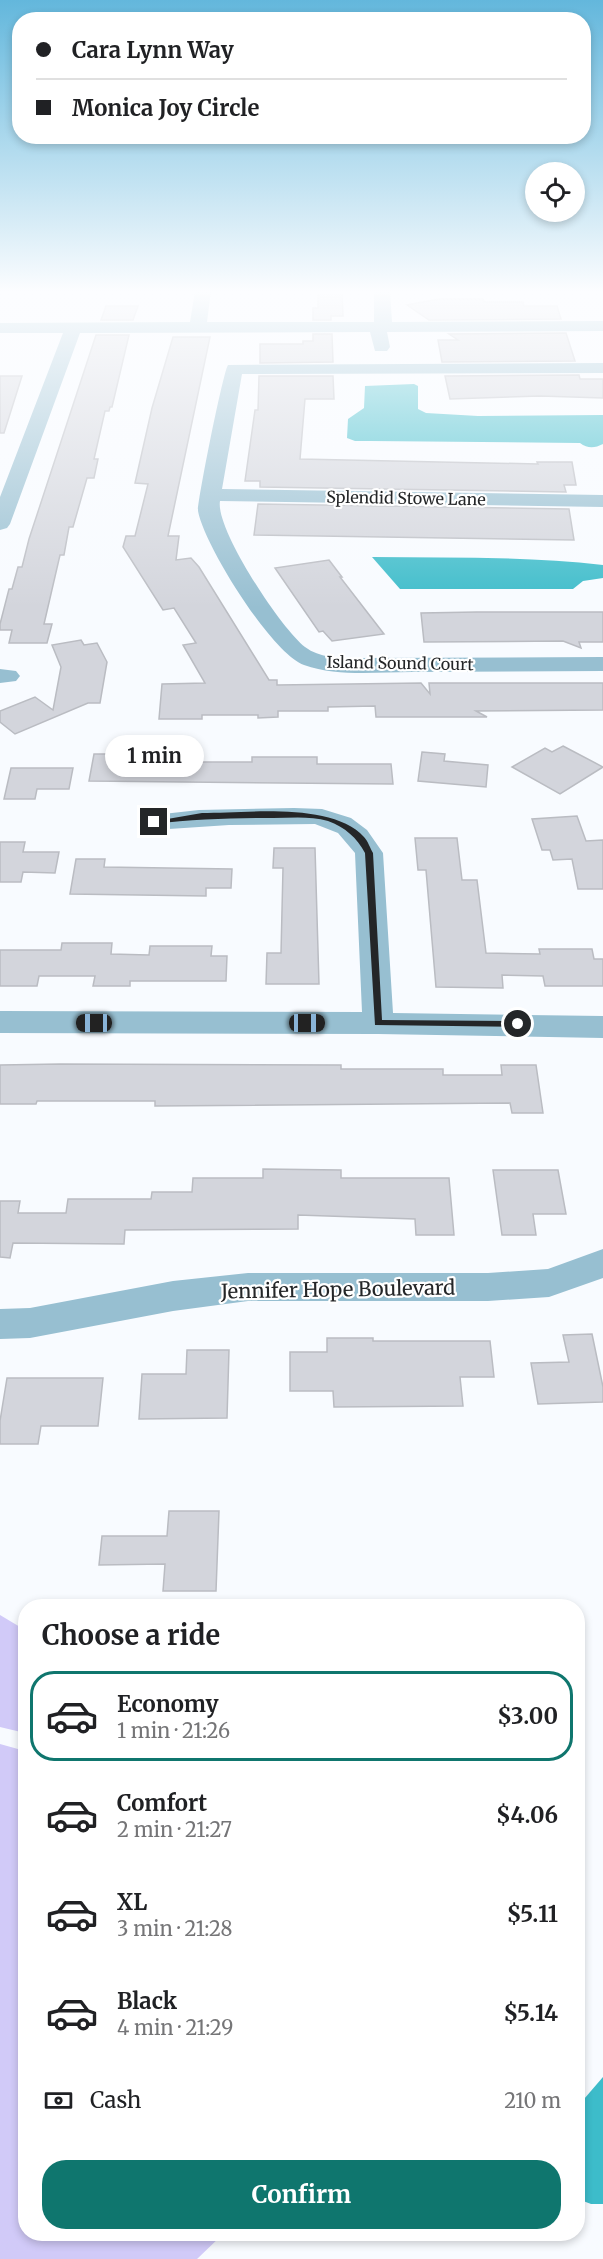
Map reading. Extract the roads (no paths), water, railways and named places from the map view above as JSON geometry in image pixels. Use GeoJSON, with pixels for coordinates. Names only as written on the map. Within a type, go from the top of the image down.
{"type":"FeatureCollection","features":[{"type":"Feature","properties":{"kind":"street"},"geometry":{"type":"LineString","coordinates":[[0,524],[48,396]]}},
{"type":"Feature","properties":{"kind":"street","name":"Island Sound Court"},"geometry":{"type":"LineString","coordinates":[[229,396],[208,509],[213,529],[231,564],[279,632],[297,652],[315,661],[334,664],[603,664]]}},
{"type":"Feature","properties":{"kind":"street","name":"Splendid Stowe Lane"},"geometry":{"type":"LineString","coordinates":[[210,495],[603,501]]}},
{"type":"Feature","properties":{"kind":"street"},"geometry":{"type":"LineString","coordinates":[[154,822],[202,816],[305,816],[328,819],[345,826],[362,839],[369,853],[378,1023]]}},
{"type":"Feature","properties":{"kind":"street"},"geometry":{"type":"LineString","coordinates":[[0,1022],[378,1023],[603,1027]]}},
{"type":"Feature","properties":{"kind":"street","name":"Jennifer Hope Boulevard"},"geometry":{"type":"LineString","coordinates":[[0,1324],[30,1323],[172,1296],[248,1287],[488,1287],[549,1283],[603,1263]]}},
{"type":"Feature","properties":{"kind":"water"},"geometry":{"type":"Polygon","coordinates":[[[365,396],[418,396],[418,409],[426,413],[478,416],[603,415],[603,444],[592,447],[580,443],[355,441],[347,438],[348,419],[364,408],[365,396]]]}},
{"type":"Feature","properties":{"kind":"water"},"geometry":{"type":"Polygon","coordinates":[[[372,557],[488,558],[574,562],[603,565],[603,578],[583,581],[573,589],[400,589],[372,557]]]}},
{"type":"Feature","properties":{"kind":"water"},"geometry":{"type":"Polygon","coordinates":[[[603,2077],[603,2204],[585,2202],[585,2098],[603,2077]]]}}]}
